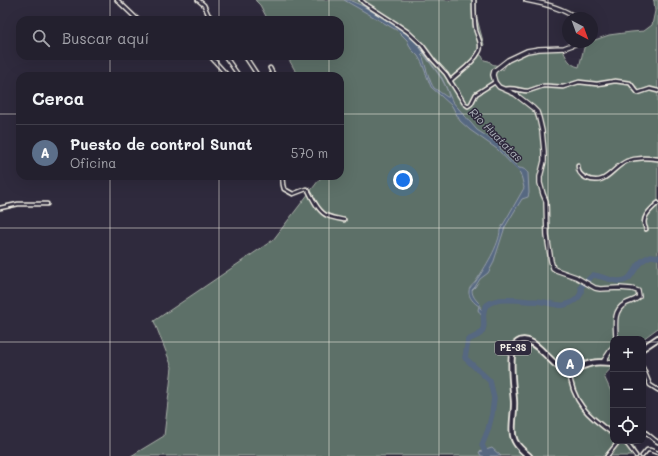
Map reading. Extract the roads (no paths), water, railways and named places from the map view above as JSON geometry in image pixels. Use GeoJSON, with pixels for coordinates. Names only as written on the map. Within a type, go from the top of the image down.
{"type":"FeatureCollection","features":[{"type":"Feature","properties":{"kind":"highway"},"geometry":{"type":"LineString","coordinates":[[646,346],[658,338]]}},
{"type":"Feature","properties":{"kind":"highway","name":"PE-3S"},"geometry":{"type":"LineString","coordinates":[[529,456],[513,438],[515,408],[512,350],[520,341],[533,343],[561,368],[569,370]]}},
{"type":"Feature","properties":{"kind":"highway"},"geometry":{"type":"LineString","coordinates":[[569,370],[592,363],[610,362]]}},
{"type":"Feature","properties":{"kind":"street"},"geometry":{"type":"LineString","coordinates":[[117,0],[134,16]]}},
{"type":"Feature","properties":{"kind":"street"},"geometry":{"type":"LineString","coordinates":[[198,0],[204,5],[208,16]]}},
{"type":"Feature","properties":{"kind":"street"},"geometry":{"type":"LineString","coordinates":[[361,0],[413,36],[446,74],[464,103],[468,106],[471,104],[476,94],[495,82]]}},
{"type":"Feature","properties":{"kind":"street"},"geometry":{"type":"LineString","coordinates":[[450,81],[480,52],[480,43],[476,32],[474,18],[474,0]]}},
{"type":"Feature","properties":{"kind":"street"},"geometry":{"type":"LineString","coordinates":[[526,0],[567,12]]}},
{"type":"Feature","properties":{"kind":"street"},"geometry":{"type":"LineString","coordinates":[[564,48],[528,51],[508,60],[494,71],[493,75],[495,82],[499,87],[515,94],[533,108],[540,118],[544,151],[540,183],[547,206],[547,230],[551,261],[554,270],[576,277],[595,288],[628,288],[638,292],[638,299],[624,305],[618,310],[616,336]]}},
{"type":"Feature","properties":{"kind":"street"},"geometry":{"type":"LineString","coordinates":[[215,60],[225,72]]}},
{"type":"Feature","properties":{"kind":"street"},"geometry":{"type":"LineString","coordinates":[[228,60],[236,72]]}},
{"type":"Feature","properties":{"kind":"street"},"geometry":{"type":"LineString","coordinates":[[248,60],[255,72]]}},
{"type":"Feature","properties":{"kind":"street"},"geometry":{"type":"LineString","coordinates":[[270,68],[272,72]]}},
{"type":"Feature","properties":{"kind":"street"},"geometry":{"type":"LineString","coordinates":[[504,89],[514,88],[525,92],[543,86],[563,87],[578,82],[597,84],[630,82],[638,93],[650,89],[658,91]]}},
{"type":"Feature","properties":{"kind":"street"},"geometry":{"type":"LineString","coordinates":[[578,166],[579,174],[582,176],[593,180],[601,180],[626,162],[640,158],[658,159]]}},
{"type":"Feature","properties":{"kind":"street"},"geometry":{"type":"LineString","coordinates":[[282,180],[284,189],[293,194],[308,190],[319,209],[327,216],[344,220]]}},
{"type":"Feature","properties":{"kind":"street"},"geometry":{"type":"LineString","coordinates":[[646,229],[644,224],[646,215],[658,203]]}},
{"type":"Feature","properties":{"kind":"street"},"geometry":{"type":"LineString","coordinates":[[0,208],[18,204],[46,204]]}},
{"type":"Feature","properties":{"kind":"street"},"geometry":{"type":"LineString","coordinates":[[603,362],[610,352]]}},
{"type":"Feature","properties":{"kind":"street"},"geometry":{"type":"LineString","coordinates":[[569,370],[575,395],[596,422],[610,432]]}},
{"type":"Feature","properties":{"kind":"street"},"geometry":{"type":"LineString","coordinates":[[645,372],[650,385],[658,390]]}},
{"type":"Feature","properties":{"kind":"street"},"geometry":{"type":"LineString","coordinates":[[646,433],[658,442]]}},
{"type":"Feature","properties":{"kind":"street"},"geometry":{"type":"LineString","coordinates":[[607,456],[617,444]]}},
{"type":"Feature","properties":{"kind":"street"},"geometry":{"type":"LineString","coordinates":[[627,444],[636,456]]}},
{"type":"Feature","properties":{"kind":"street"},"geometry":{"type":"LineString","coordinates":[[642,456],[646,450],[658,453]]}},
{"type":"Feature","properties":{"kind":"water"},"geometry":{"type":"Polygon","coordinates":[[[344,0],[350,0],[363,6],[405,31],[414,39],[442,78],[452,101],[477,130],[499,144],[501,150],[507,157],[519,168],[524,169],[528,173],[528,197],[522,199],[505,227],[493,264],[488,273],[480,279],[472,290],[473,296],[480,304],[480,308],[483,311],[481,315],[478,310],[479,306],[470,298],[469,290],[491,256],[500,230],[524,188],[522,179],[520,173],[497,149],[460,121],[452,106],[431,87],[418,56],[411,49],[407,40],[398,31],[344,0]],[[423,53],[421,55],[423,57],[432,86],[449,97],[442,79],[423,53]]]}},
{"type":"Feature","properties":{"kind":"water"},"geometry":{"type":"Polygon","coordinates":[[[492,448],[501,456],[481,456],[479,452],[492,448]]]}},
{"type":"Feature","properties":{"kind":"waterway"},"geometry":{"type":"LineString","coordinates":[[487,456],[482,445],[488,430],[494,398],[490,381],[465,358],[468,340],[480,334],[483,329],[483,314],[486,305],[500,300],[539,301],[564,305],[579,297],[581,287],[593,275],[622,281],[628,279],[641,262],[651,256],[658,257]]}},
{"type":"Feature","properties":{"kind":"place","name":"Puesto de control Sunat"},"geometry":{"type":"Point","coordinates":[570,363]}},
{"type":"Feature","properties":{"kind":"water label","name":"Rio Huatatas"},"geometry":{"type":"Point","coordinates":[496,135]}}]}
